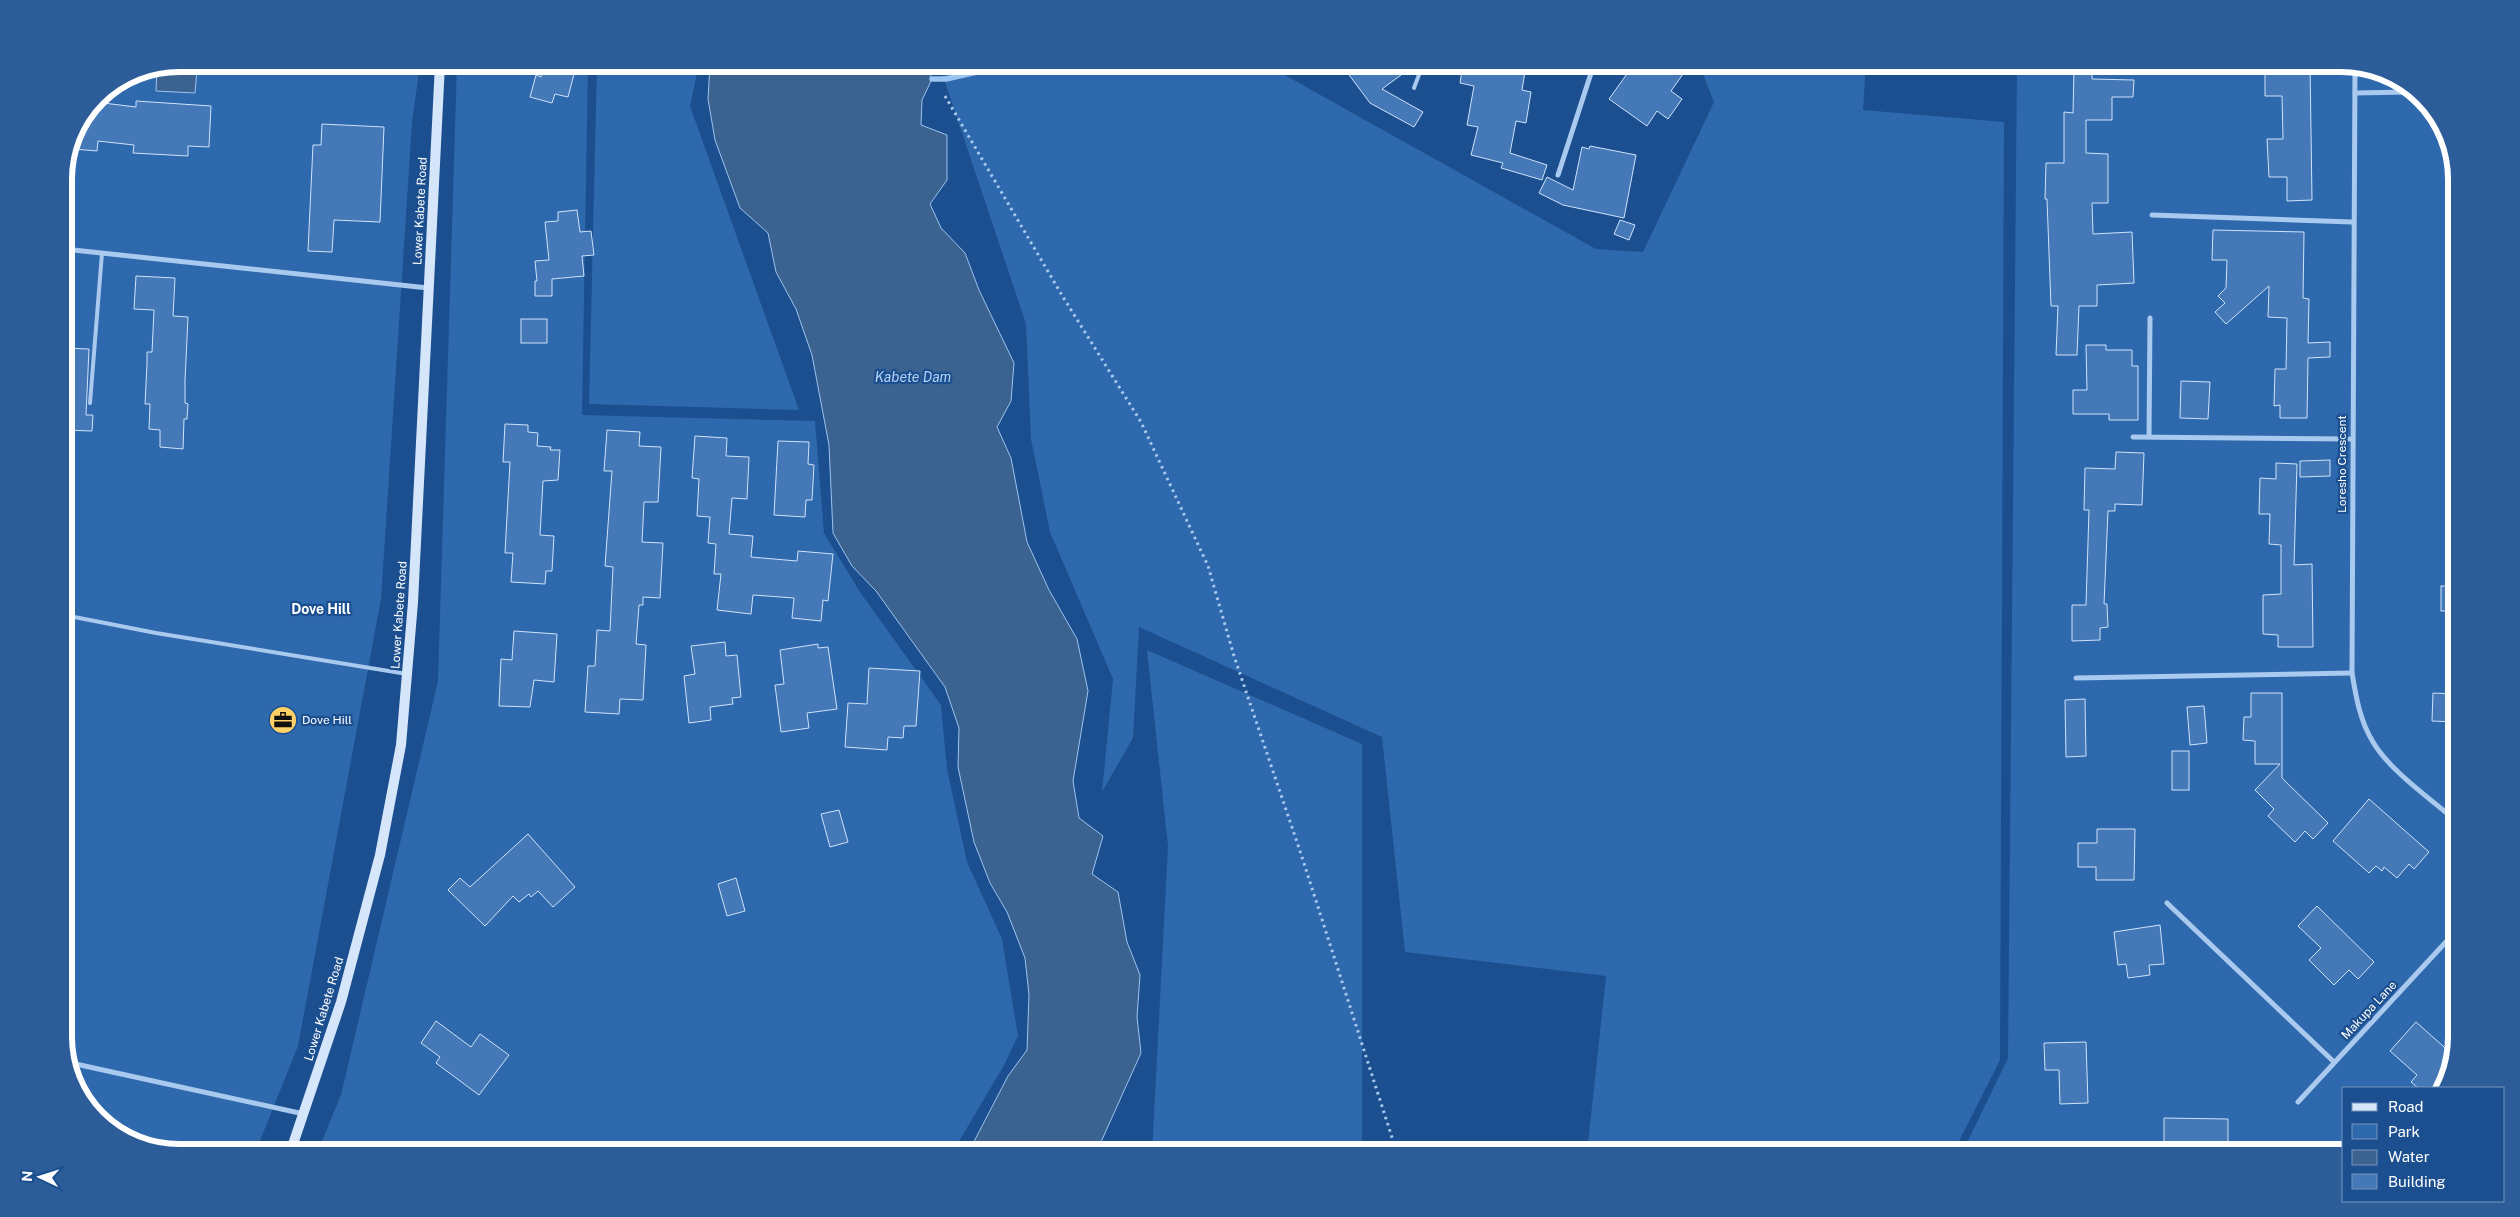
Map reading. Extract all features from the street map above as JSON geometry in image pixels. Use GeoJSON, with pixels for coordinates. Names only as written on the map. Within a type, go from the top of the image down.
{"type":"FeatureCollection","features":[{"type":"Feature","properties":{"kind":"main road","name":"Lower Kabete Road"},"geometry":{"type":"LineString","coordinates":[[293,1144],[341,1002],[380,856],[401,745],[408,674],[440,73]]}},
{"type":"Feature","properties":{"kind":"street"},"geometry":{"type":"LineString","coordinates":[[1558,174],[1591,72]]}},
{"type":"Feature","properties":{"kind":"street","name":"Loresho Crescent"},"geometry":{"type":"LineString","coordinates":[[2355,74],[2352,222],[2352,673],[2358,707],[2372,742],[2401,773],[2448,814]]}},
{"type":"Feature","properties":{"kind":"street"},"geometry":{"type":"LineString","coordinates":[[2355,93],[2402,92]]}},
{"type":"Feature","properties":{"kind":"street"},"geometry":{"type":"LineString","coordinates":[[2152,215],[2352,222]]}},
{"type":"Feature","properties":{"kind":"street"},"geometry":{"type":"LineString","coordinates":[[73,250],[428,288]]}},
{"type":"Feature","properties":{"kind":"street"},"geometry":{"type":"LineString","coordinates":[[2149,437],[2150,318]]}},
{"type":"Feature","properties":{"kind":"street"},"geometry":{"type":"LineString","coordinates":[[2133,437],[2352,439]]}},
{"type":"Feature","properties":{"kind":"street"},"geometry":{"type":"LineString","coordinates":[[2076,678],[2352,673]]}},
{"type":"Feature","properties":{"kind":"street"},"geometry":{"type":"LineString","coordinates":[[2166,903],[2334,1062]]}},
{"type":"Feature","properties":{"kind":"street","name":"Makupa Lane"},"geometry":{"type":"LineString","coordinates":[[2298,1102],[2448,940]]}},
{"type":"Feature","properties":{"kind":"street"},"geometry":{"type":"LineString","coordinates":[[76,1064],[304,1115]]}},
{"type":"Feature","properties":{"kind":"lane"},"geometry":{"type":"LineString","coordinates":[[1414,88],[1419,72]]}},
{"type":"Feature","properties":{"kind":"lane"},"geometry":{"type":"LineString","coordinates":[[90,404],[102,253]]}},
{"type":"Feature","properties":{"kind":"lane"},"geometry":{"type":"LineString","coordinates":[[73,617],[156,633],[408,674]]}},
{"type":"Feature","properties":{"kind":"path"},"geometry":{"type":"LineString","coordinates":[[946,96],[1063,297],[1141,422],[1208,566],[1234,656],[1301,854],[1394,1144]]}},
{"type":"Feature","properties":{"kind":"green space"},"geometry":{"type":"Polygon","coordinates":[[[1280,72],[1596,249],[1643,252],[1714,102],[1702,72],[1865,72],[1863,110],[2004,122],[2000,1060],[1958,1144],[1588,1144],[1606,976],[1405,952],[1382,737],[1139,627],[1133,738],[1102,792],[1113,679],[1050,532],[1031,439],[1026,324],[942,73],[1280,72]]]}},
{"type":"Feature","properties":{"kind":"green space"},"geometry":{"type":"Polygon","coordinates":[[[2017,72],[2340,72],[2375,78],[2406,95],[2421,109],[2442,145],[2447,173],[2448,1037],[2444,1065],[2435,1087],[2342,1087],[2342,1144],[1966,1144],[2008,1058],[2017,72]]]}},
{"type":"Feature","properties":{"kind":"green space"},"geometry":{"type":"Polygon","coordinates":[[[173,73],[419,73],[412,123],[381,599],[298,1046],[259,1144],[173,1144],[145,1139],[126,1130],[104,1113],[87,1091],[78,1072],[73,1044],[73,166],[76,152],[87,126],[109,99],[126,87],[139,81],[152,76],[173,73]]]}},
{"type":"Feature","properties":{"kind":"green space"},"geometry":{"type":"Polygon","coordinates":[[[457,73],[588,73],[582,415],[815,421],[824,533],[860,592],[941,705],[947,769],[967,862],[1002,939],[1018,1036],[1003,1067],[957,1144],[321,1144],[341,1095],[438,681],[457,73]]]}},
{"type":"Feature","properties":{"kind":"green space"},"geometry":{"type":"Polygon","coordinates":[[[597,73],[697,73],[690,106],[799,410],[589,404],[597,73]]]}},
{"type":"Feature","properties":{"kind":"green space"},"geometry":{"type":"Polygon","coordinates":[[[1147,650],[1362,744],[1362,1144],[1152,1144],[1168,846],[1147,650]]]}},
{"type":"Feature","properties":{"kind":"water"},"geometry":{"type":"Polygon","coordinates":[[[197,73],[195,93],[156,91],[157,75],[197,73]]]}},
{"type":"Feature","properties":{"kind":"water","name":"Kabete Dam"},"geometry":{"type":"Polygon","coordinates":[[[709,73],[929,73],[932,79],[922,100],[921,125],[947,135],[947,180],[930,204],[941,228],[965,253],[979,290],[1014,363],[1011,401],[997,427],[1011,458],[1027,542],[1049,590],[1077,639],[1088,691],[1073,781],[1079,818],[1103,836],[1092,874],[1118,892],[1127,942],[1140,975],[1137,1017],[1141,1053],[1100,1144],[973,1144],[1008,1076],[1027,1050],[1029,995],[1025,958],[1007,912],[990,883],[974,842],[958,767],[959,728],[945,687],[876,591],[852,566],[833,533],[829,445],[812,355],[796,309],[776,272],[768,233],[740,208],[715,140],[708,99],[709,73]]]}},
{"type":"Feature","properties":{"kind":"building"},"geometry":{"type":"Polygon","coordinates":[[[1347,72],[1405,72],[1382,89],[1423,112],[1414,127],[1370,103],[1347,72]]]}},
{"type":"Feature","properties":{"kind":"building"},"geometry":{"type":"Polygon","coordinates":[[[1462,72],[1525,72],[1522,90],[1531,92],[1526,123],[1516,121],[1510,153],[1547,165],[1542,180],[1501,168],[1503,163],[1471,155],[1478,127],[1467,125],[1474,86],[1460,83],[1462,72]]]}},
{"type":"Feature","properties":{"kind":"building"},"geometry":{"type":"Polygon","coordinates":[[[1628,72],[1680,72],[1683,74],[1671,91],[1682,99],[1668,119],[1657,111],[1647,126],[1609,99],[1628,72]]]}},
{"type":"Feature","properties":{"kind":"building"},"geometry":{"type":"Polygon","coordinates":[[[2074,72],[2092,72],[2092,79],[2134,80],[2133,97],[2112,97],[2112,120],[2086,120],[2086,153],[2108,154],[2108,203],[2092,203],[2093,234],[2132,232],[2134,283],[2097,285],[2097,306],[2079,306],[2077,355],[2056,355],[2058,306],[2051,306],[2047,199],[2045,199],[2046,163],[2064,163],[2064,112],[2073,113],[2074,72]]]}},
{"type":"Feature","properties":{"kind":"building"},"geometry":{"type":"Polygon","coordinates":[[[2265,72],[2310,72],[2312,200],[2287,201],[2287,177],[2269,177],[2267,139],[2283,139],[2282,96],[2265,96],[2265,72]]]}},
{"type":"Feature","properties":{"kind":"building"},"geometry":{"type":"Polygon","coordinates":[[[542,73],[574,74],[568,97],[555,94],[552,103],[530,97],[536,75],[541,77],[542,73]]]}},
{"type":"Feature","properties":{"kind":"building"},"geometry":{"type":"Polygon","coordinates":[[[136,101],[211,106],[209,147],[188,146],[188,156],[133,153],[134,145],[98,141],[97,151],[77,149],[87,126],[105,103],[136,107],[136,101]]]}},
{"type":"Feature","properties":{"kind":"building"},"geometry":{"type":"Polygon","coordinates":[[[322,124],[384,127],[380,222],[334,220],[332,252],[308,251],[313,145],[321,145],[322,124]]]}},
{"type":"Feature","properties":{"kind":"building"},"geometry":{"type":"Polygon","coordinates":[[[1590,146],[1636,155],[1624,218],[1563,205],[1539,193],[1547,177],[1573,190],[1582,147],[1589,149],[1590,146]]]}},
{"type":"Feature","properties":{"kind":"building"},"geometry":{"type":"Polygon","coordinates":[[[577,210],[580,232],[591,231],[594,255],[582,256],[584,276],[552,279],[552,296],[535,296],[535,281],[537,281],[535,261],[549,260],[545,222],[558,221],[558,212],[577,210]]]}},
{"type":"Feature","properties":{"kind":"building"},"geometry":{"type":"Polygon","coordinates":[[[1620,220],[1635,225],[1629,240],[1614,234],[1620,220]]]}},
{"type":"Feature","properties":{"kind":"building"},"geometry":{"type":"Polygon","coordinates":[[[2213,230],[2304,232],[2303,298],[2309,299],[2308,343],[2330,342],[2330,357],[2308,358],[2307,418],[2280,418],[2280,405],[2274,406],[2275,369],[2286,369],[2287,318],[2268,317],[2269,286],[2226,324],[2215,312],[2225,303],[2218,296],[2226,288],[2227,260],[2212,260],[2213,230]]]}},
{"type":"Feature","properties":{"kind":"building"},"geometry":{"type":"Polygon","coordinates":[[[136,276],[175,278],[173,316],[188,317],[185,403],[188,404],[187,419],[184,419],[183,449],[160,447],[160,430],[149,429],[150,404],[145,404],[147,352],[152,352],[154,310],[134,309],[136,276]]]}},
{"type":"Feature","properties":{"kind":"building"},"geometry":{"type":"Polygon","coordinates":[[[521,319],[547,319],[547,343],[521,343],[521,319]]]}},
{"type":"Feature","properties":{"kind":"building"},"geometry":{"type":"Polygon","coordinates":[[[2086,345],[2106,345],[2106,350],[2132,350],[2132,366],[2138,366],[2138,420],[2109,420],[2109,414],[2073,414],[2073,390],[2087,390],[2086,345]]]}},
{"type":"Feature","properties":{"kind":"building"},"geometry":{"type":"Polygon","coordinates":[[[73,348],[89,349],[86,415],[93,415],[92,431],[73,430],[73,348]]]}},
{"type":"Feature","properties":{"kind":"building"},"geometry":{"type":"Polygon","coordinates":[[[2181,381],[2210,382],[2208,419],[2180,418],[2181,381]]]}},
{"type":"Feature","properties":{"kind":"building"},"geometry":{"type":"Polygon","coordinates":[[[505,424],[528,425],[528,432],[538,433],[537,446],[551,447],[550,450],[560,450],[558,480],[543,481],[540,535],[554,536],[552,571],[546,571],[545,584],[511,582],[513,553],[505,553],[510,462],[503,462],[505,424]]]}},
{"type":"Feature","properties":{"kind":"building"},"geometry":{"type":"Polygon","coordinates":[[[607,430],[640,432],[639,446],[661,447],[658,502],[644,502],[642,542],[663,543],[660,598],[643,597],[643,605],[639,605],[636,644],[646,645],[643,700],[620,699],[619,714],[585,712],[588,666],[595,666],[597,630],[610,631],[613,567],[605,566],[612,471],[604,471],[607,430]]]}},
{"type":"Feature","properties":{"kind":"building"},"geometry":{"type":"Polygon","coordinates":[[[695,436],[727,438],[726,456],[749,457],[747,499],[732,498],[729,534],[753,536],[751,557],[797,561],[798,551],[833,554],[828,601],[823,600],[821,621],[792,618],[794,598],[753,595],[751,614],[717,610],[721,574],[714,574],[716,544],[708,543],[710,517],[697,516],[699,479],[692,478],[695,436]]]}},
{"type":"Feature","properties":{"kind":"building"},"geometry":{"type":"Polygon","coordinates":[[[778,441],[809,442],[808,464],[814,465],[812,500],[806,500],[805,517],[774,515],[778,441]]]}},
{"type":"Feature","properties":{"kind":"building"},"geometry":{"type":"Polygon","coordinates":[[[2116,452],[2144,453],[2142,505],[2115,504],[2115,511],[2108,511],[2104,604],[2107,604],[2108,627],[2100,628],[2100,640],[2072,641],[2072,605],[2086,605],[2089,510],[2084,510],[2085,468],[2115,469],[2116,452]]]}},
{"type":"Feature","properties":{"kind":"building"},"geometry":{"type":"Polygon","coordinates":[[[2330,460],[2330,476],[2300,477],[2300,461],[2330,460]]]}},
{"type":"Feature","properties":{"kind":"building"},"geometry":{"type":"Polygon","coordinates":[[[2276,463],[2297,464],[2294,565],[2312,564],[2313,647],[2278,647],[2278,635],[2263,634],[2263,595],[2281,594],[2281,545],[2269,544],[2270,514],[2259,514],[2260,478],[2276,479],[2276,463]]]}},
{"type":"Feature","properties":{"kind":"building"},"geometry":{"type":"Polygon","coordinates":[[[2441,586],[2447,586],[2448,611],[2441,611],[2441,586]]]}},
{"type":"Feature","properties":{"kind":"building"},"geometry":{"type":"Polygon","coordinates":[[[514,631],[557,634],[554,682],[534,680],[530,707],[499,706],[501,659],[512,660],[514,631]]]}},
{"type":"Feature","properties":{"kind":"building"},"geometry":{"type":"Polygon","coordinates":[[[725,642],[726,656],[737,655],[741,697],[732,698],[733,704],[710,707],[711,720],[689,723],[684,676],[695,674],[691,646],[725,642]]]}},
{"type":"Feature","properties":{"kind":"building"},"geometry":{"type":"Polygon","coordinates":[[[818,644],[818,648],[828,647],[837,709],[807,713],[809,728],[781,732],[775,685],[784,684],[780,650],[818,644]]]}},
{"type":"Feature","properties":{"kind":"building"},"geometry":{"type":"Polygon","coordinates":[[[869,668],[920,671],[916,726],[904,726],[903,738],[888,737],[887,750],[845,747],[848,703],[867,704],[869,668]]]}},
{"type":"Feature","properties":{"kind":"building"},"geometry":{"type":"Polygon","coordinates":[[[2251,693],[2282,693],[2282,778],[2328,823],[2313,839],[2305,831],[2295,842],[2268,816],[2274,809],[2255,790],[2280,764],[2255,764],[2255,741],[2243,740],[2244,717],[2251,717],[2251,693]]]}},
{"type":"Feature","properties":{"kind":"building"},"geometry":{"type":"Polygon","coordinates":[[[2433,693],[2448,694],[2448,722],[2432,721],[2433,693]]]}},
{"type":"Feature","properties":{"kind":"building"},"geometry":{"type":"Polygon","coordinates":[[[2085,699],[2086,756],[2066,757],[2065,700],[2085,699]]]}},
{"type":"Feature","properties":{"kind":"building"},"geometry":{"type":"Polygon","coordinates":[[[2204,706],[2207,743],[2190,745],[2187,707],[2204,706]]]}},
{"type":"Feature","properties":{"kind":"building"},"geometry":{"type":"Polygon","coordinates":[[[2172,751],[2189,751],[2189,790],[2172,790],[2172,751]]]}},
{"type":"Feature","properties":{"kind":"building"},"geometry":{"type":"Polygon","coordinates":[[[2369,799],[2429,852],[2414,869],[2409,864],[2397,878],[2384,867],[2382,871],[2376,866],[2369,873],[2333,841],[2369,799]]]}},
{"type":"Feature","properties":{"kind":"building"},"geometry":{"type":"Polygon","coordinates":[[[839,810],[848,842],[830,847],[821,814],[839,810]]]}},
{"type":"Feature","properties":{"kind":"building"},"geometry":{"type":"Polygon","coordinates":[[[2097,829],[2135,829],[2134,880],[2096,880],[2096,867],[2078,867],[2078,843],[2097,843],[2097,829]]]}},
{"type":"Feature","properties":{"kind":"building"},"geometry":{"type":"Polygon","coordinates":[[[528,834],[575,887],[553,907],[538,891],[531,897],[529,894],[519,902],[513,896],[485,926],[448,890],[460,878],[470,887],[528,834]]]}},
{"type":"Feature","properties":{"kind":"building"},"geometry":{"type":"Polygon","coordinates":[[[736,878],[745,911],[727,916],[718,884],[736,878]]]}},
{"type":"Feature","properties":{"kind":"building"},"geometry":{"type":"Polygon","coordinates":[[[2317,906],[2374,962],[2358,979],[2349,970],[2334,985],[2309,960],[2321,948],[2298,926],[2317,906]]]}},
{"type":"Feature","properties":{"kind":"building"},"geometry":{"type":"Polygon","coordinates":[[[2160,925],[2164,964],[2149,965],[2150,975],[2128,978],[2126,964],[2118,965],[2114,932],[2160,925]]]}},
{"type":"Feature","properties":{"kind":"building"},"geometry":{"type":"Polygon","coordinates":[[[436,1021],[471,1047],[480,1034],[509,1055],[479,1095],[436,1063],[440,1057],[421,1043],[436,1021]]]}},
{"type":"Feature","properties":{"kind":"building"},"geometry":{"type":"Polygon","coordinates":[[[2416,1022],[2446,1049],[2444,1065],[2435,1087],[2417,1087],[2411,1082],[2417,1075],[2390,1051],[2416,1022]]]}},
{"type":"Feature","properties":{"kind":"building"},"geometry":{"type":"Polygon","coordinates":[[[2086,1042],[2088,1103],[2060,1104],[2059,1070],[2045,1070],[2044,1043],[2086,1042]]]}},
{"type":"Feature","properties":{"kind":"building"},"geometry":{"type":"Polygon","coordinates":[[[2164,1118],[2228,1119],[2228,1144],[2164,1144],[2164,1118]]]}},
{"type":"Feature","properties":{"kind":"waterway"},"geometry":{"type":"LineString","coordinates":[[932,79],[946,79],[974,73]]}},
{"type":"Feature","properties":{"kind":"place","name":"Dove Hill"},"geometry":{"type":"Point","coordinates":[283,720]}},
{"type":"Feature","properties":{"kind":"district","name":"Dove Hill"},"geometry":{"type":"Point","coordinates":[321,609]}}]}
